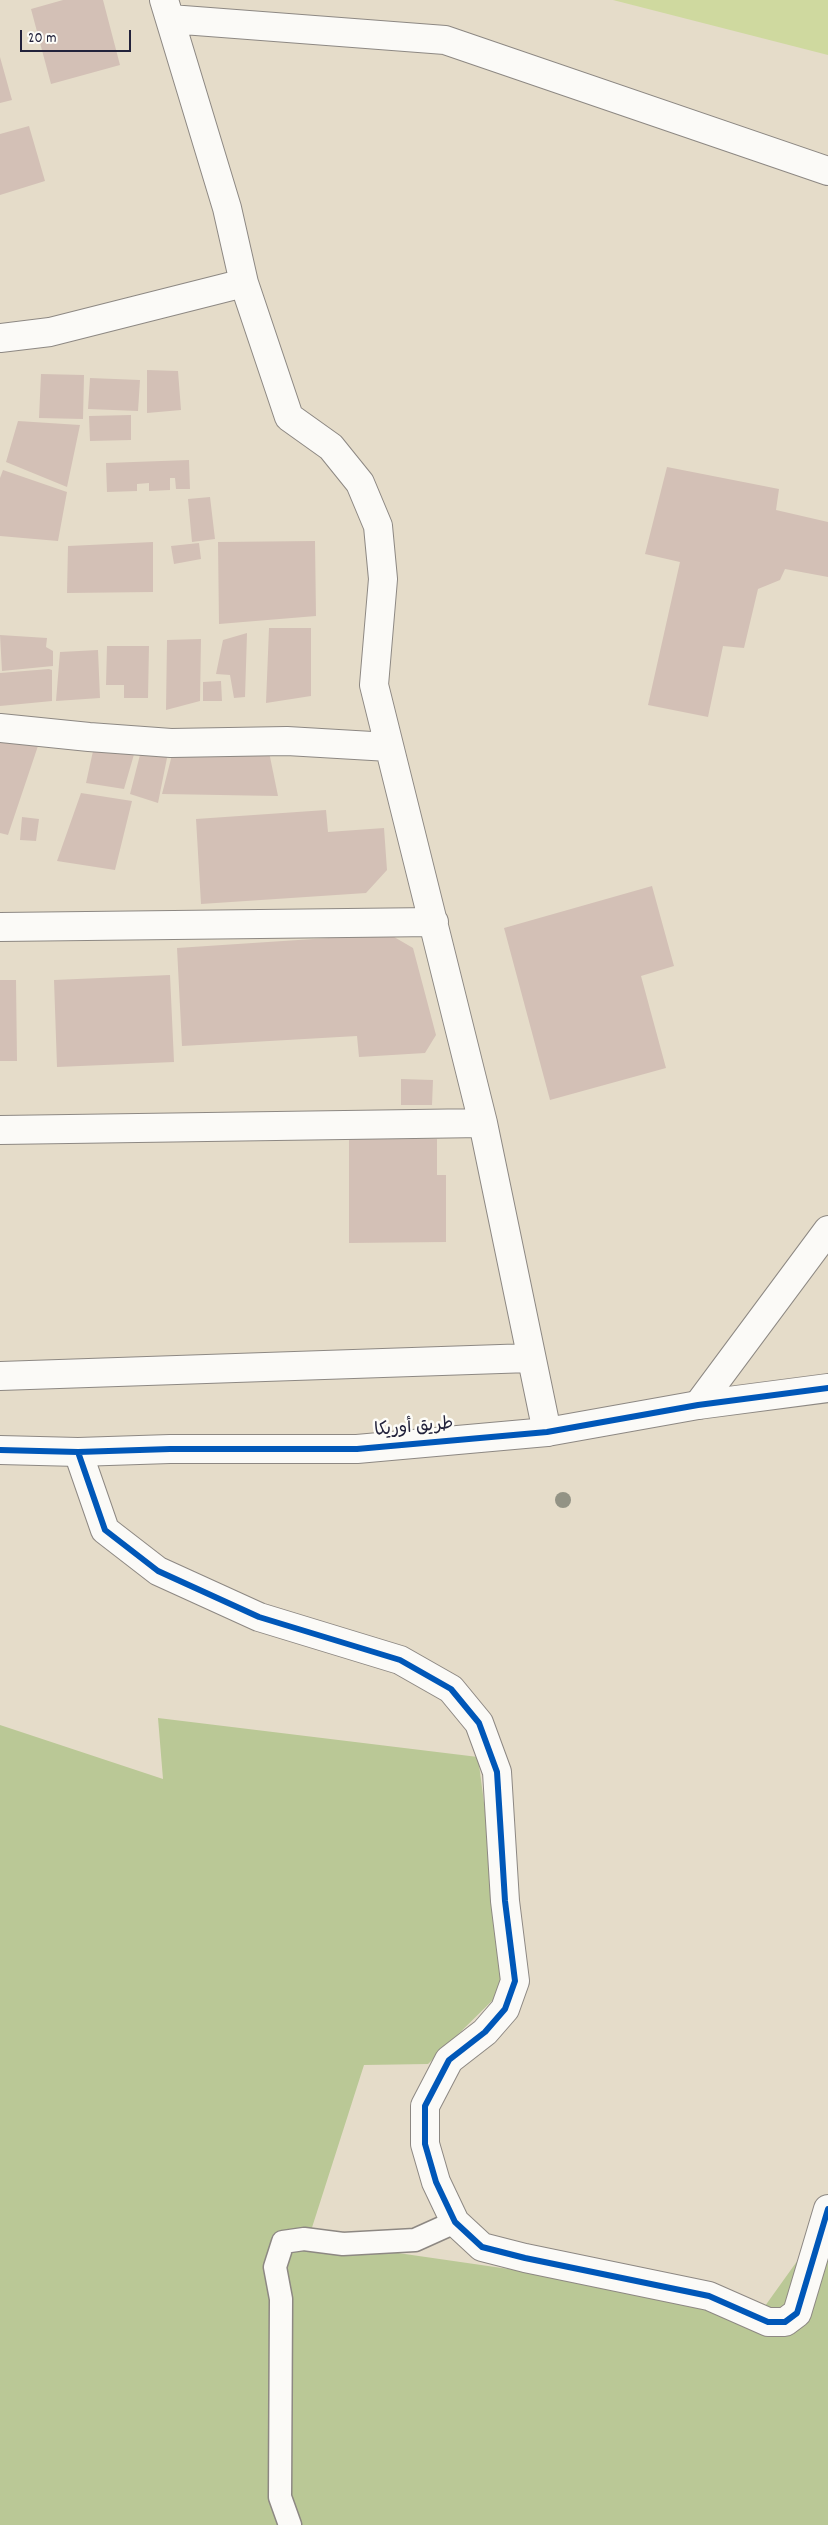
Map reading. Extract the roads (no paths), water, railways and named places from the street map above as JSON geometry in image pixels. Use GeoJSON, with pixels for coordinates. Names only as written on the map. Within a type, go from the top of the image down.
{"type":"FeatureCollection","features":[{"type":"Feature","properties":{"kind":"street"},"geometry":{"type":"LineString","coordinates":[[546,1432],[483,1123],[451,1002],[434,922],[374,684],[383,579],[378,526],[360,483],[331,447],[289,417],[244,283],[226,208],[167,10],[445,40],[828,171]]}},
{"type":"Feature","properties":{"kind":"street"},"geometry":{"type":"LineString","coordinates":[[0,338],[50,332],[244,283]]}},
{"type":"Feature","properties":{"kind":"street"},"geometry":{"type":"LineString","coordinates":[[0,728],[171,743],[287,741],[389,747]]}},
{"type":"Feature","properties":{"kind":"street"},"geometry":{"type":"LineString","coordinates":[[0,927],[434,922]]}},
{"type":"Feature","properties":{"kind":"street"},"geometry":{"type":"LineString","coordinates":[[0,1130],[483,1123]]}},
{"type":"Feature","properties":{"kind":"street"},"geometry":{"type":"LineString","coordinates":[[698,1405],[828,1230]]}},
{"type":"Feature","properties":{"kind":"street"},"geometry":{"type":"LineString","coordinates":[[0,1376],[530,1358]]}},
{"type":"Feature","properties":{"kind":"street","name":"طريق أوريكا"},"geometry":{"type":"LineString","coordinates":[[0,1450],[78,1452],[170,1448],[357,1449],[546,1432],[698,1405],[828,1388]]}},
{"type":"Feature","properties":{"kind":"street"},"geometry":{"type":"LineString","coordinates":[[78,1452],[105,1530],[158,1571],[259,1617],[400,1660],[451,1689],[479,1724],[497,1772],[505,1901],[515,1981],[506,2009],[485,2032],[450,2060],[425,2106],[425,2144],[436,2182],[455,2222],[482,2247],[525,2258],[709,2296],[768,2322],[785,2322],[797,2313],[828,2209]]}},
{"type":"Feature","properties":{"kind":"lane"},"geometry":{"type":"LineString","coordinates":[[290,2525],[280,2497],[281,2299],[276,2267],[283,2242],[304,2239],[343,2244],[415,2240],[455,2222]]}}]}
